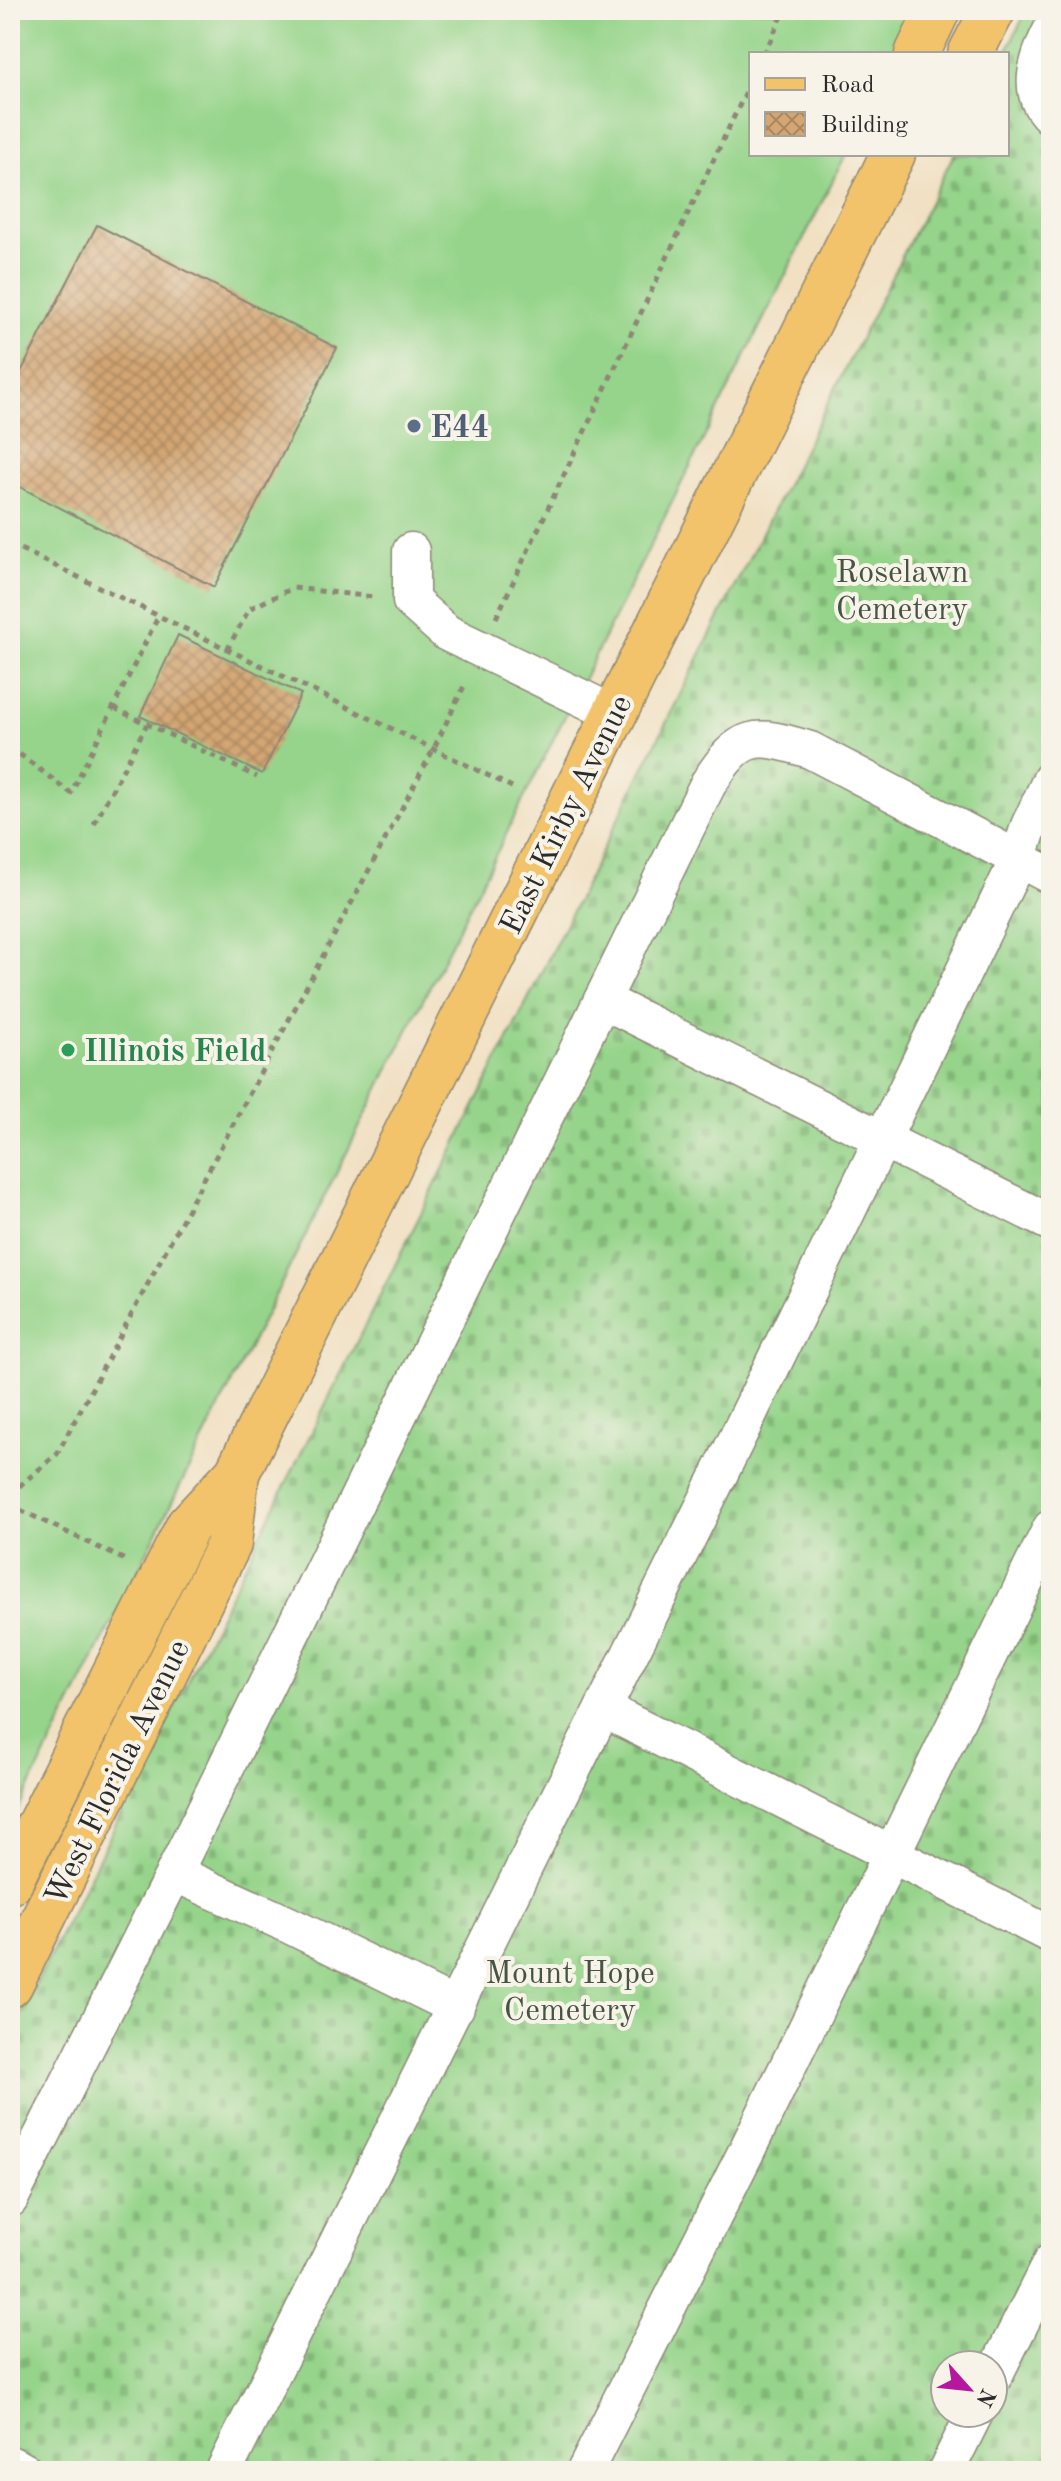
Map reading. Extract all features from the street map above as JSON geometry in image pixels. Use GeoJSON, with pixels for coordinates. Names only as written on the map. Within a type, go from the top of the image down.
{"type":"FeatureCollection","features":[{"type":"Feature","properties":{"kind":"main road"},"geometry":{"type":"LineString","coordinates":[[918,52],[938,10]]}},
{"type":"Feature","properties":{"kind":"main road"},"geometry":{"type":"LineString","coordinates":[[971,52],[993,10]]}},
{"type":"Feature","properties":{"kind":"main road","name":"East Kirby Avenue"},"geometry":{"type":"LineString","coordinates":[[141,1572],[237,1473],[892,156]]}},
{"type":"Feature","properties":{"kind":"main road","name":"East Kirby Avenue"},"geometry":{"type":"LineString","coordinates":[[200,1602],[229,1544],[237,1473]]}},
{"type":"Feature","properties":{"kind":"main road","name":"West Florida Avenue"},"geometry":{"type":"LineString","coordinates":[[10,1882],[141,1572]]}},
{"type":"Feature","properties":{"kind":"main road","name":"West Florida Avenue"},"geometry":{"type":"LineString","coordinates":[[10,1985],[200,1602]]}},
{"type":"Feature","properties":{"kind":"lane"},"geometry":{"type":"LineString","coordinates":[[1051,31],[1034,78],[1041,108],[1051,117]]}},
{"type":"Feature","properties":{"kind":"lane"},"geometry":{"type":"LineString","coordinates":[[411,551],[411,601],[447,633],[615,714]]}},
{"type":"Feature","properties":{"kind":"lane"},"geometry":{"type":"LineString","coordinates":[[10,2199],[174,1873],[708,784],[722,762],[742,744],[753,740],[772,739],[810,750],[1051,876]]}},
{"type":"Feature","properties":{"kind":"lane"},"geometry":{"type":"LineString","coordinates":[[224,2471],[456,2007],[882,1139],[1018,860],[1029,826],[1051,779]]}},
{"type":"Feature","properties":{"kind":"lane"},"geometry":{"type":"LineString","coordinates":[[602,1000],[1051,1223]]}},
{"type":"Feature","properties":{"kind":"lane"},"geometry":{"type":"LineString","coordinates":[[585,2471],[746,2152],[1051,1528]]}},
{"type":"Feature","properties":{"kind":"lane"},"geometry":{"type":"LineString","coordinates":[[603,1709],[1051,1935]]}},
{"type":"Feature","properties":{"kind":"lane"},"geometry":{"type":"LineString","coordinates":[[174,1873],[456,2007]]}},
{"type":"Feature","properties":{"kind":"lane"},"geometry":{"type":"LineString","coordinates":[[1008,2349],[1051,2262]]}},
{"type":"Feature","properties":{"kind":"lane"},"geometry":{"type":"LineString","coordinates":[[946,2471],[967,2429]]}},
{"type":"Feature","properties":{"kind":"lane"},"geometry":{"type":"LineString","coordinates":[[10,2464],[24,2471]]}},
{"type":"Feature","properties":{"kind":"path"},"geometry":{"type":"LineString","coordinates":[[765,52],[785,10]]}},
{"type":"Feature","properties":{"kind":"path"},"geometry":{"type":"LineString","coordinates":[[10,1494],[57,1454],[433,750],[749,85]]}},
{"type":"Feature","properties":{"kind":"path"},"geometry":{"type":"LineString","coordinates":[[10,544],[512,787]]}},
{"type":"Feature","properties":{"kind":"path"},"geometry":{"type":"LineString","coordinates":[[227,650],[249,609],[293,588],[411,601]]}},
{"type":"Feature","properties":{"kind":"path"},"geometry":{"type":"LineString","coordinates":[[10,747],[71,793],[158,617]]}},
{"type":"Feature","properties":{"kind":"path"},"geometry":{"type":"LineString","coordinates":[[114,708],[257,777]]}},
{"type":"Feature","properties":{"kind":"path"},"geometry":{"type":"LineString","coordinates":[[94,824],[147,724]]}},
{"type":"Feature","properties":{"kind":"path"},"geometry":{"type":"LineString","coordinates":[[10,1505],[141,1572]]}},
{"type":"Feature","properties":{"kind":"green space"},"geometry":{"type":"Polygon","coordinates":[[[10,10],[917,10],[897,52],[749,52],[749,156],[845,156],[10,1826],[10,10]]]}},
{"type":"Feature","properties":{"kind":"green space","name":"Mount Hope Cemetery"},"geometry":{"type":"Polygon","coordinates":[[[1027,10],[1051,10],[1051,2471],[10,2471],[10,2036],[699,657],[953,156],[1009,156],[1009,52],[1006,52],[1027,10]]]}},
{"type":"Feature","properties":{"kind":"building"},"geometry":{"type":"Polygon","coordinates":[[[97,225],[337,348],[214,587],[10,482],[10,393],[97,225]]]}},
{"type":"Feature","properties":{"kind":"building"},"geometry":{"type":"Polygon","coordinates":[[[178,635],[301,694],[262,774],[140,716],[178,635]]]}},
{"type":"Feature","properties":{"kind":"place","name":"E44"},"geometry":{"type":"Point","coordinates":[414,426]}},
{"type":"Feature","properties":{"kind":"place","name":"Illinois Field"},"geometry":{"type":"Point","coordinates":[68,1050]}},
{"type":"Feature","properties":{"kind":"park label","name":"Roselawn Cemetery"},"geometry":{"type":"Point","coordinates":[902,590]}}]}
